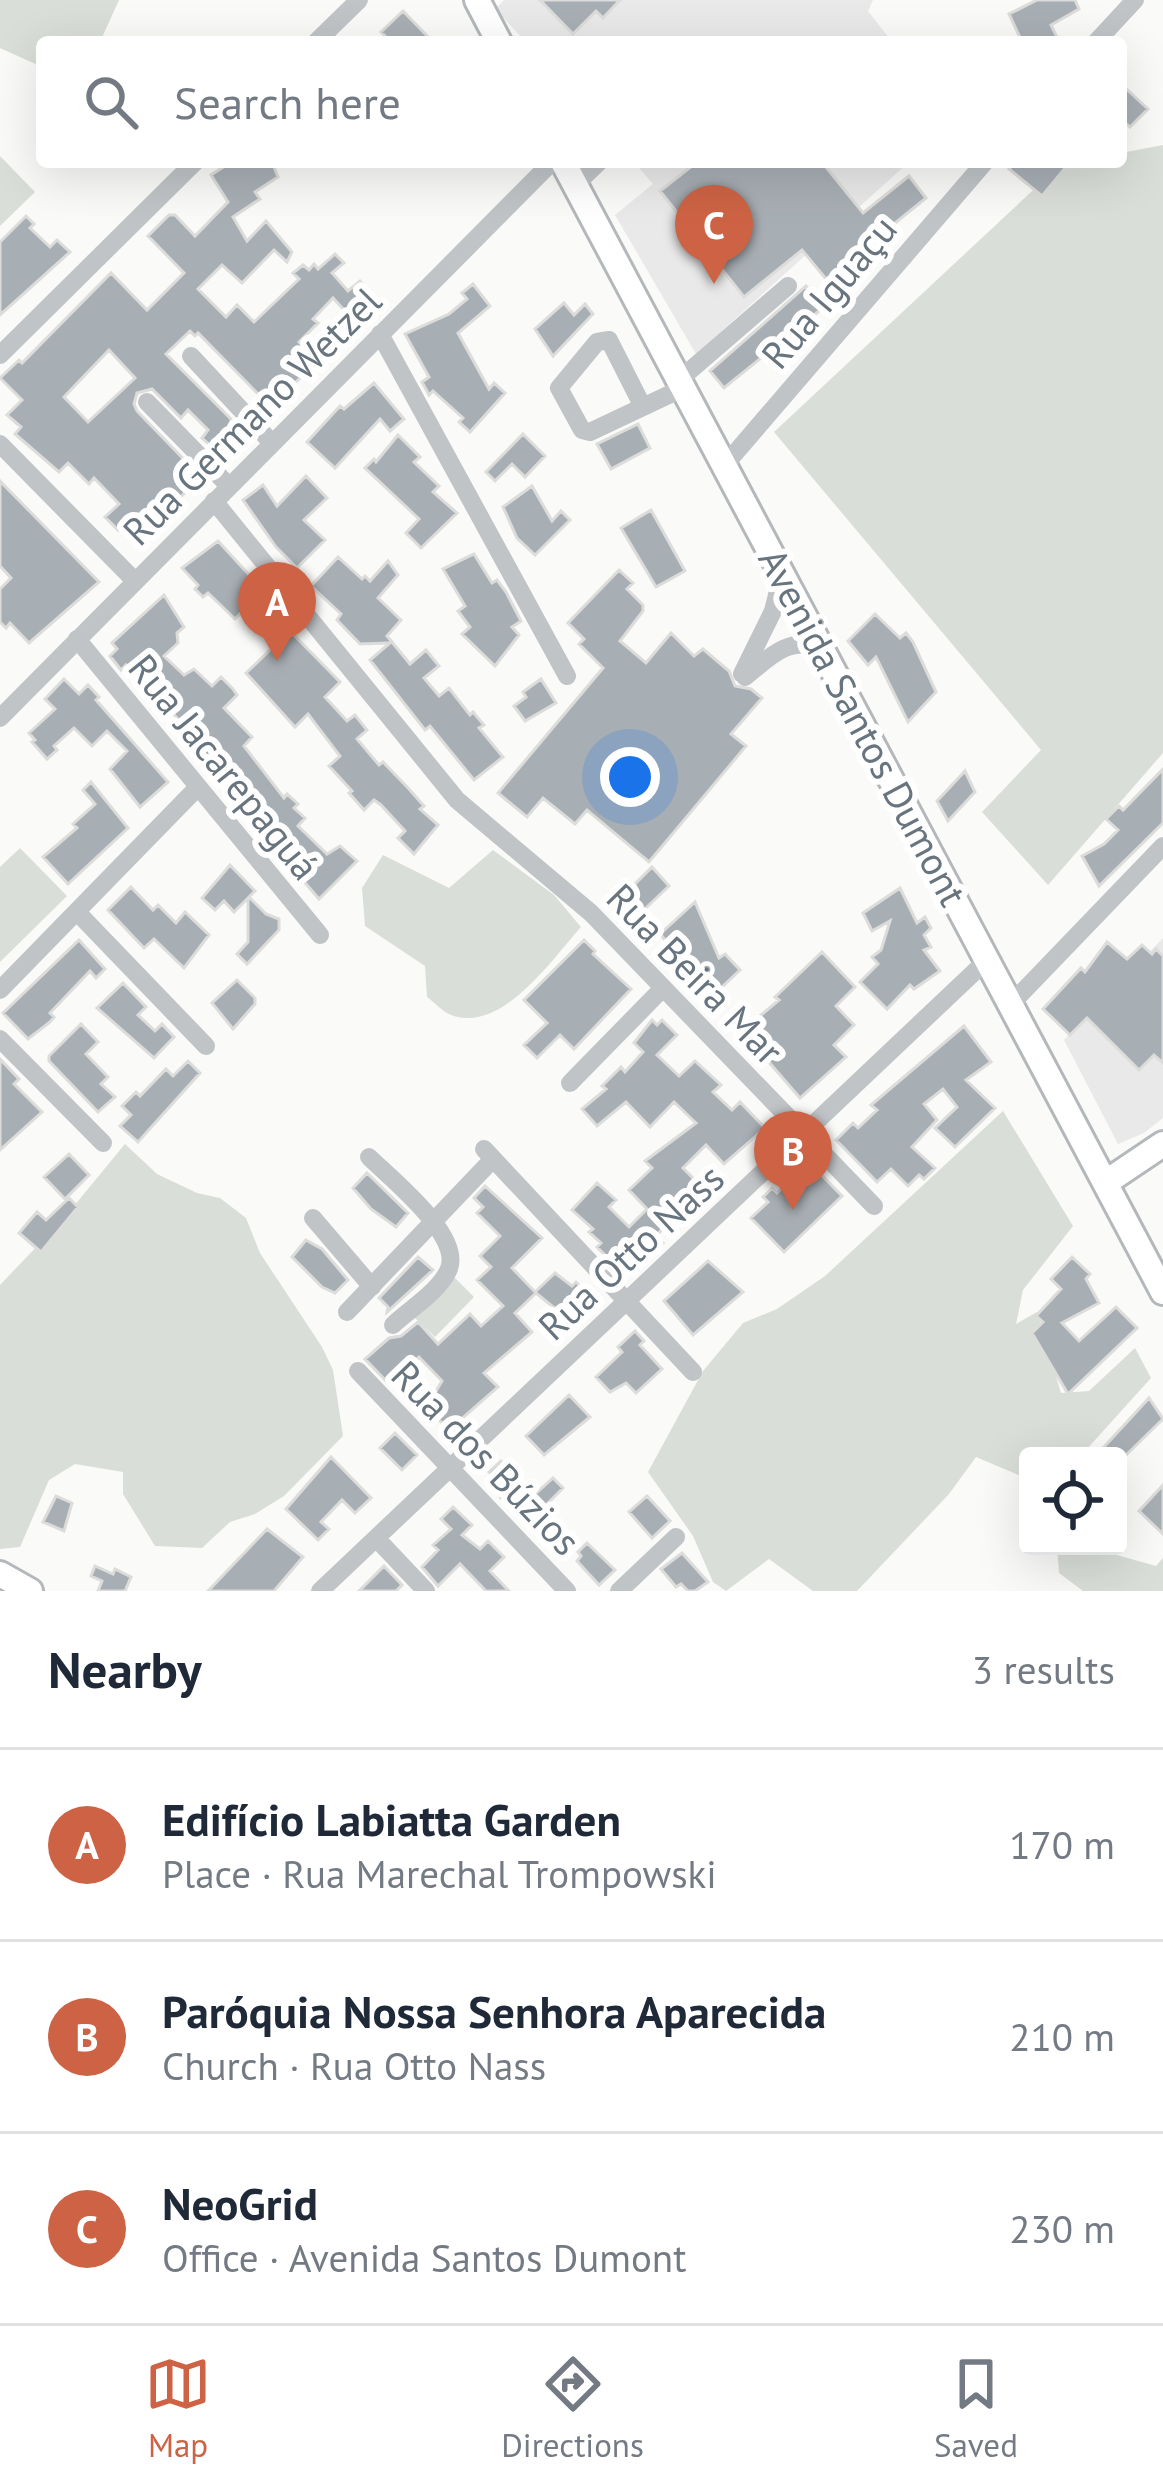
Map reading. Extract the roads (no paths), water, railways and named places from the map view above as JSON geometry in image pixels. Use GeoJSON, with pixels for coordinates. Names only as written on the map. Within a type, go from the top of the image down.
{"type":"FeatureCollection","features":[{"type":"Feature","properties":{"kind":"main road"},"geometry":{"type":"LineString","coordinates":[[477,0],[496,36]]}},
{"type":"Feature","properties":{"kind":"main road","name":"Avenida Santos Dumont"},"geometry":{"type":"LineString","coordinates":[[568,173],[1163,1292]]}},
{"type":"Feature","properties":{"kind":"main road"},"geometry":{"type":"LineString","coordinates":[[1105,1184],[1163,1144]]}},
{"type":"Feature","properties":{"kind":"main road"},"geometry":{"type":"LineString","coordinates":[[0,1574],[30,1591]]}},
{"type":"Feature","properties":{"kind":"street"},"geometry":{"type":"LineString","coordinates":[[322,36],[359,0]]}},
{"type":"Feature","properties":{"kind":"street"},"geometry":{"type":"LineString","coordinates":[[1102,36],[1135,0]]}},
{"type":"Feature","properties":{"kind":"street"},"geometry":{"type":"LineString","coordinates":[[0,355],[189,168]]}},
{"type":"Feature","properties":{"kind":"street","name":"Rua Germano Wetzel"},"geometry":{"type":"LineString","coordinates":[[0,718],[546,168]]}},
{"type":"Feature","properties":{"kind":"street","name":"Rua Iguaçu"},"geometry":{"type":"LineString","coordinates":[[724,466],[980,168]]}},
{"type":"Feature","properties":{"kind":"street"},"geometry":{"type":"LineString","coordinates":[[644,407],[609,340],[597,342],[559,388],[582,430],[590,432],[644,407],[681,384],[788,286]]}},
{"type":"Feature","properties":{"kind":"street"},"geometry":{"type":"LineString","coordinates":[[380,334],[567,676]]}},
{"type":"Feature","properties":{"kind":"street"},"geometry":{"type":"LineString","coordinates":[[191,356],[272,443]]}},
{"type":"Feature","properties":{"kind":"street"},"geometry":{"type":"LineString","coordinates":[[147,402],[229,486]]}},
{"type":"Feature","properties":{"kind":"street"},"geometry":{"type":"LineString","coordinates":[[0,444],[135,581]]}},
{"type":"Feature","properties":{"kind":"street","name":"Rua Beira Mar"},"geometry":{"type":"LineString","coordinates":[[214,501],[457,800],[568,891],[874,1206]]}},
{"type":"Feature","properties":{"kind":"street"},"geometry":{"type":"LineString","coordinates":[[782,575],[773,611],[743,676],[784,646],[800,641],[819,646]]}},
{"type":"Feature","properties":{"kind":"street","name":"Rua Jacarepaguá"},"geometry":{"type":"LineString","coordinates":[[77,639],[320,935]]}},
{"type":"Feature","properties":{"kind":"street"},"geometry":{"type":"LineString","coordinates":[[0,990],[198,788]]}},
{"type":"Feature","properties":{"kind":"street"},"geometry":{"type":"LineString","coordinates":[[1010,1005],[1163,846]]}},
{"type":"Feature","properties":{"kind":"street"},"geometry":{"type":"LineString","coordinates":[[77,912],[206,1046]]}},
{"type":"Feature","properties":{"kind":"street","name":"Rua Otto Nass"},"geometry":{"type":"LineString","coordinates":[[330,1588],[376,1538],[987,960]]}},
{"type":"Feature","properties":{"kind":"street"},"geometry":{"type":"LineString","coordinates":[[570,1083],[663,988]]}},
{"type":"Feature","properties":{"kind":"street"},"geometry":{"type":"LineString","coordinates":[[0,1040],[103,1143]]}},
{"type":"Feature","properties":{"kind":"street"},"geometry":{"type":"LineString","coordinates":[[347,1312],[435,1222],[489,1154],[693,1372]]}},
{"type":"Feature","properties":{"kind":"street"},"geometry":{"type":"LineString","coordinates":[[369,1157],[435,1222],[452,1256],[441,1282],[393,1325]]}},
{"type":"Feature","properties":{"kind":"street"},"geometry":{"type":"LineString","coordinates":[[313,1218],[372,1286]]}},
{"type":"Feature","properties":{"kind":"street","name":"Rua dos Búzios"},"geometry":{"type":"LineString","coordinates":[[358,1371],[567,1591]]}},
{"type":"Feature","properties":{"kind":"street"},"geometry":{"type":"LineString","coordinates":[[619,1591],[676,1537]]}},
{"type":"Feature","properties":{"kind":"street"},"geometry":{"type":"LineString","coordinates":[[376,1538],[426,1591]]}},
{"type":"Feature","properties":{"kind":"place","name":"NeoGrid"},"geometry":{"type":"Point","coordinates":[714,284]}},
{"type":"Feature","properties":{"kind":"place","name":"Edifício Labiatta Garden"},"geometry":{"type":"Point","coordinates":[277,661]}},
{"type":"Feature","properties":{"kind":"place","name":"Paróquia Nossa Senhora Aparecida"},"geometry":{"type":"Point","coordinates":[793,1210]}}]}
